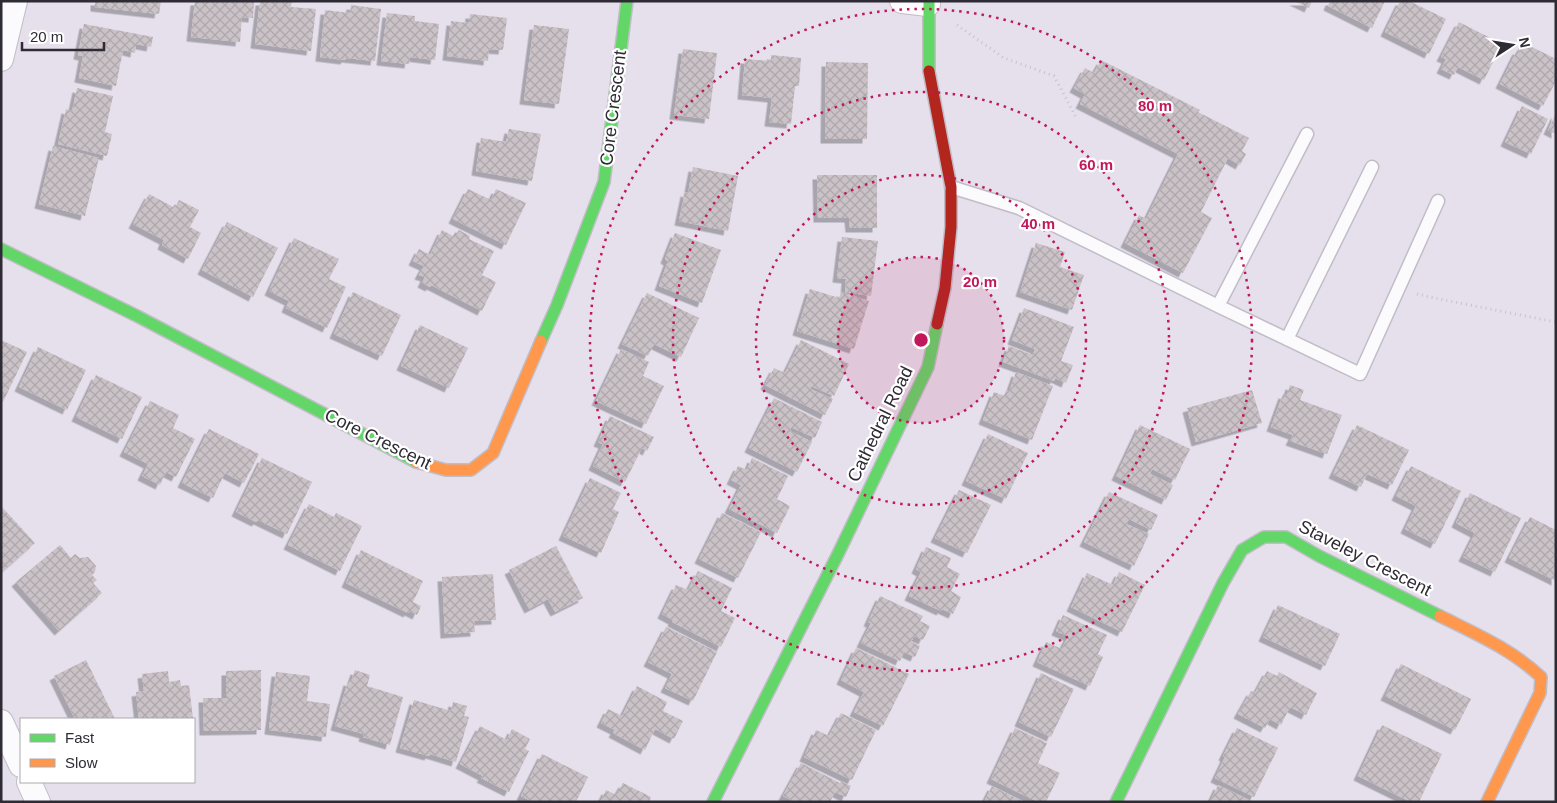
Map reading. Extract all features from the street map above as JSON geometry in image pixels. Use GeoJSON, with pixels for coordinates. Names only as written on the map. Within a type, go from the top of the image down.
{"type":"FeatureCollection","features":[{"type":"Feature","properties":{"kind":"street"},"geometry":{"type":"LineString","coordinates":[[1,59],[15,1]]}},
{"type":"Feature","properties":{"kind":"street","name":"Core Crescent"},"geometry":{"type":"LineString","coordinates":[[1,249],[146,321],[419,463],[446,470],[471,470],[493,452],[557,305],[604,182],[627,1]]}},
{"type":"Feature","properties":{"kind":"street"},"geometry":{"type":"LineString","coordinates":[[902,1],[928,3]]}},
{"type":"Feature","properties":{"kind":"street","name":"Cathedral Road"},"geometry":{"type":"LineString","coordinates":[[713,802],[838,554],[928,367],[946,288],[952,187],[928,68],[928,3]]}},
{"type":"Feature","properties":{"kind":"street","name":"Staveley Crescent"},"geometry":{"type":"LineString","coordinates":[[1116,802],[1223,583],[1242,550],[1264,537],[1286,537],[1319,556],[1501,646],[1526,663],[1541,677],[1540,693],[1487,802]]}},
{"type":"Feature","properties":{"kind":"street"},"geometry":{"type":"LineString","coordinates":[[1,722],[20,763]]}},
{"type":"Feature","properties":{"kind":"street"},"geometry":{"type":"LineString","coordinates":[[29,783],[38,802]]}},
{"type":"Feature","properties":{"kind":"lane"},"geometry":{"type":"LineString","coordinates":[[1218,306],[1307,134]]}},
{"type":"Feature","properties":{"kind":"lane"},"geometry":{"type":"LineString","coordinates":[[1287,339],[1372,167]]}},
{"type":"Feature","properties":{"kind":"lane"},"geometry":{"type":"LineString","coordinates":[[952,187],[1019,208],[1360,374],[1438,202]]}},
{"type":"Feature","properties":{"kind":"path"},"geometry":{"type":"LineString","coordinates":[[928,3],[1004,58],[1054,76],[1076,117]]}},
{"type":"Feature","properties":{"kind":"path"},"geometry":{"type":"LineString","coordinates":[[1400,289],[1438,299],[1556,322]]}},
{"type":"Feature","properties":{"kind":"building"},"geometry":{"type":"Polygon","coordinates":[[[95,1],[161,1],[159,14],[95,7],[95,1]]]}},
{"type":"Feature","properties":{"kind":"building"},"geometry":{"type":"Polygon","coordinates":[[[195,1],[254,1],[253,18],[242,17],[240,42],[191,37],[195,1]]]}},
{"type":"Feature","properties":{"kind":"building"},"geometry":{"type":"Polygon","coordinates":[[[260,1],[292,1],[291,7],[316,9],[311,51],[255,44],[260,1]]]}},
{"type":"Feature","properties":{"kind":"building"},"geometry":{"type":"Polygon","coordinates":[[[1294,1],[1312,1],[1309,8],[1294,1]]]}},
{"type":"Feature","properties":{"kind":"building"},"geometry":{"type":"Polygon","coordinates":[[[1330,1],[1385,1],[1372,28],[1328,6],[1330,1]]]}},
{"type":"Feature","properties":{"kind":"building"},"geometry":{"type":"Polygon","coordinates":[[[1400,1],[1409,1],[1446,19],[1429,54],[1385,32],[1400,1]]]}},
{"type":"Feature","properties":{"kind":"building"},"geometry":{"type":"Polygon","coordinates":[[[351,5],[381,9],[375,61],[320,57],[325,10],[350,13],[351,5]]]}},
{"type":"Feature","properties":{"kind":"building"},"geometry":{"type":"Polygon","coordinates":[[[387,13],[415,16],[415,21],[439,24],[435,60],[410,57],[409,64],[381,61],[387,13]]]}},
{"type":"Feature","properties":{"kind":"building"},"geometry":{"type":"Polygon","coordinates":[[[470,14],[507,18],[503,50],[489,49],[488,61],[447,56],[451,21],[469,23],[470,14]]]}},
{"type":"Feature","properties":{"kind":"building"},"geometry":{"type":"Polygon","coordinates":[[[1459,22],[1502,44],[1484,80],[1458,67],[1454,75],[1441,69],[1446,59],[1441,57],[1459,22]]]}},
{"type":"Feature","properties":{"kind":"building"},"geometry":{"type":"Polygon","coordinates":[[[84,24],[153,37],[151,47],[136,44],[135,53],[123,50],[116,86],[79,78],[83,56],[78,55],[84,24]]]}},
{"type":"Feature","properties":{"kind":"building"},"geometry":{"type":"Polygon","coordinates":[[[534,25],[569,29],[559,104],[524,100],[534,25]]]}},
{"type":"Feature","properties":{"kind":"building"},"geometry":{"type":"Polygon","coordinates":[[[1524,43],[1556,59],[1554,68],[1556,69],[1556,81],[1543,106],[1500,84],[1517,50],[1520,51],[1524,43]]]}},
{"type":"Feature","properties":{"kind":"building"},"geometry":{"type":"Polygon","coordinates":[[[683,49],[717,53],[709,119],[674,115],[683,49]]]}},
{"type":"Feature","properties":{"kind":"building"},"geometry":{"type":"Polygon","coordinates":[[[771,55],[801,58],[799,86],[795,86],[791,124],[769,122],[772,98],[742,95],[745,59],[771,61],[771,55]]]}},
{"type":"Feature","properties":{"kind":"building"},"geometry":{"type":"Polygon","coordinates":[[[1101,60],[1200,110],[1198,112],[1249,138],[1242,151],[1246,154],[1240,165],[1228,158],[1201,212],[1212,218],[1183,273],[1125,243],[1139,215],[1146,219],[1178,154],[1080,104],[1085,94],[1074,88],[1085,68],[1094,73],[1101,60]]]}},
{"type":"Feature","properties":{"kind":"building"},"geometry":{"type":"Polygon","coordinates":[[[826,62],[868,63],[867,139],[825,139],[826,62]]]}},
{"type":"Feature","properties":{"kind":"building"},"geometry":{"type":"Polygon","coordinates":[[[77,88],[113,96],[105,132],[112,134],[107,156],[58,144],[66,109],[72,111],[77,88]]]}},
{"type":"Feature","properties":{"kind":"building"},"geometry":{"type":"Polygon","coordinates":[[[1522,106],[1548,119],[1531,154],[1505,142],[1522,106]]]}},
{"type":"Feature","properties":{"kind":"building"},"geometry":{"type":"Polygon","coordinates":[[[1556,113],[1556,134],[1548,130],[1556,113]]]}},
{"type":"Feature","properties":{"kind":"building"},"geometry":{"type":"Polygon","coordinates":[[[509,129],[541,134],[532,181],[476,171],[481,138],[506,142],[509,129]]]}},
{"type":"Feature","properties":{"kind":"building"},"geometry":{"type":"Polygon","coordinates":[[[53,146],[99,158],[85,216],[39,204],[53,146]]]}},
{"type":"Feature","properties":{"kind":"building"},"geometry":{"type":"Polygon","coordinates":[[[693,167],[738,176],[728,231],[679,221],[685,192],[688,193],[693,167]]]}},
{"type":"Feature","properties":{"kind":"building"},"geometry":{"type":"Polygon","coordinates":[[[817,175],[877,175],[877,228],[850,228],[849,218],[818,218],[817,175]]]}},
{"type":"Feature","properties":{"kind":"building"},"geometry":{"type":"Polygon","coordinates":[[[468,189],[491,200],[496,189],[526,203],[506,245],[453,219],[468,189]]]}},
{"type":"Feature","properties":{"kind":"building"},"geometry":{"type":"Polygon","coordinates":[[[149,194],[175,208],[179,200],[199,210],[190,227],[201,233],[188,259],[162,245],[164,240],[133,224],[149,194]]]}},
{"type":"Feature","properties":{"kind":"building"},"geometry":{"type":"Polygon","coordinates":[[[227,222],[278,248],[253,297],[202,270],[227,222]]]}},
{"type":"Feature","properties":{"kind":"building"},"geometry":{"type":"Polygon","coordinates":[[[442,230],[453,236],[459,230],[470,236],[469,239],[494,251],[482,275],[496,282],[482,311],[431,285],[430,287],[422,283],[425,277],[419,275],[424,266],[413,261],[419,249],[430,255],[442,230]]]}},
{"type":"Feature","properties":{"kind":"building"},"geometry":{"type":"Polygon","coordinates":[[[675,233],[721,250],[702,303],[659,286],[668,261],[665,259],[675,233]]]}},
{"type":"Feature","properties":{"kind":"building"},"geometry":{"type":"Polygon","coordinates":[[[842,237],[878,241],[871,296],[845,292],[846,279],[837,278],[842,237]]]}},
{"type":"Feature","properties":{"kind":"building"},"geometry":{"type":"Polygon","coordinates":[[[294,238],[339,259],[329,279],[346,287],[327,328],[286,308],[289,301],[269,291],[294,238]]]}},
{"type":"Feature","properties":{"kind":"building"},"geometry":{"type":"Polygon","coordinates":[[[1036,243],[1065,252],[1060,267],[1084,275],[1072,310],[1020,292],[1036,243]]]}},
{"type":"Feature","properties":{"kind":"building"},"geometry":{"type":"Polygon","coordinates":[[[810,289],[839,298],[841,292],[869,301],[854,349],[797,331],[810,289]]]}},
{"type":"Feature","properties":{"kind":"building"},"geometry":{"type":"Polygon","coordinates":[[[353,292],[401,315],[382,356],[334,334],[353,292]]]}},
{"type":"Feature","properties":{"kind":"building"},"geometry":{"type":"Polygon","coordinates":[[[647,293],[699,318],[681,357],[654,344],[648,356],[622,344],[647,293]]]}},
{"type":"Feature","properties":{"kind":"building"},"geometry":{"type":"Polygon","coordinates":[[[1024,308],[1074,327],[1061,361],[1073,365],[1066,383],[1055,378],[1054,381],[1003,362],[1009,346],[1033,355],[1035,349],[1012,340],[1024,308]]]}},
{"type":"Feature","properties":{"kind":"building"},"geometry":{"type":"Polygon","coordinates":[[[420,325],[468,348],[449,388],[401,366],[420,325]]]}},
{"type":"Feature","properties":{"kind":"building"},"geometry":{"type":"Polygon","coordinates":[[[1,340],[27,352],[3,402],[1,401],[1,340]]]}},
{"type":"Feature","properties":{"kind":"building"},"geometry":{"type":"Polygon","coordinates":[[[801,340],[849,364],[834,396],[811,386],[810,389],[833,399],[825,415],[765,385],[774,368],[785,373],[801,340]]]}},
{"type":"Feature","properties":{"kind":"building"},"geometry":{"type":"Polygon","coordinates":[[[38,347],[86,370],[67,410],[19,387],[38,347]]]}},
{"type":"Feature","properties":{"kind":"building"},"geometry":{"type":"Polygon","coordinates":[[[621,349],[649,362],[643,376],[664,386],[646,424],[596,401],[621,349]]]}},
{"type":"Feature","properties":{"kind":"building"},"geometry":{"type":"Polygon","coordinates":[[[1016,372],[1053,386],[1032,440],[983,420],[994,392],[1004,396],[1006,390],[1009,392],[1016,372]]]}},
{"type":"Feature","properties":{"kind":"building"},"geometry":{"type":"Polygon","coordinates":[[[96,375],[142,397],[122,439],[76,417],[96,375]]]}},
{"type":"Feature","properties":{"kind":"building"},"geometry":{"type":"Polygon","coordinates":[[[1290,385],[1304,390],[1300,400],[1342,415],[1327,454],[1290,441],[1293,435],[1271,427],[1283,394],[1287,395],[1290,385]]]}},
{"type":"Feature","properties":{"kind":"building"},"geometry":{"type":"Polygon","coordinates":[[[1252,390],[1262,423],[1196,442],[1187,408],[1252,390]]]}},
{"type":"Feature","properties":{"kind":"building"},"geometry":{"type":"Polygon","coordinates":[[[774,398],[822,422],[815,438],[791,427],[790,431],[812,442],[797,472],[749,448],[774,398]]]}},
{"type":"Feature","properties":{"kind":"building"},"geometry":{"type":"Polygon","coordinates":[[[150,401],[179,415],[173,428],[195,439],[176,477],[166,472],[160,485],[142,476],[148,464],[124,452],[150,401]]]}},
{"type":"Feature","properties":{"kind":"building"},"geometry":{"type":"Polygon","coordinates":[[[610,416],[654,437],[647,451],[642,448],[625,482],[593,466],[603,444],[598,442],[610,416]]]}},
{"type":"Feature","properties":{"kind":"building"},"geometry":{"type":"Polygon","coordinates":[[[1140,425],[1190,449],[1175,480],[1152,469],[1150,474],[1173,485],[1166,500],[1116,476],[1140,425]]]}},
{"type":"Feature","properties":{"kind":"building"},"geometry":{"type":"Polygon","coordinates":[[[1357,425],[1409,450],[1392,485],[1367,474],[1361,487],[1333,474],[1357,425]]]}},
{"type":"Feature","properties":{"kind":"building"},"geometry":{"type":"Polygon","coordinates":[[[209,429],[259,454],[244,483],[225,473],[213,498],[182,483],[209,429]]]}},
{"type":"Feature","properties":{"kind":"building"},"geometry":{"type":"Polygon","coordinates":[[[988,434],[1028,453],[1006,499],[966,481],[988,434]]]}},
{"type":"Feature","properties":{"kind":"building"},"geometry":{"type":"Polygon","coordinates":[[[262,458],[312,482],[287,534],[236,512],[262,458]]]}},
{"type":"Feature","properties":{"kind":"building"},"geometry":{"type":"Polygon","coordinates":[[[752,458],[788,476],[777,499],[790,506],[777,533],[729,509],[741,485],[731,480],[738,466],[747,470],[752,458]]]}},
{"type":"Feature","properties":{"kind":"building"},"geometry":{"type":"Polygon","coordinates":[[[1411,466],[1461,491],[1435,544],[1405,529],[1416,506],[1396,496],[1411,466]]]}},
{"type":"Feature","properties":{"kind":"building"},"geometry":{"type":"Polygon","coordinates":[[[590,478],[621,493],[613,509],[619,512],[601,553],[563,536],[590,478]]]}},
{"type":"Feature","properties":{"kind":"building"},"geometry":{"type":"Polygon","coordinates":[[[959,490],[991,505],[967,553],[935,538],[959,490]]]}},
{"type":"Feature","properties":{"kind":"building"},"geometry":{"type":"Polygon","coordinates":[[[1109,492],[1158,515],[1151,530],[1129,519],[1126,524],[1149,534],[1134,566],[1084,542],[1109,492]]]}},
{"type":"Feature","properties":{"kind":"building"},"geometry":{"type":"Polygon","coordinates":[[[1470,493],[1521,518],[1495,572],[1463,557],[1475,533],[1456,523],[1470,493]]]}},
{"type":"Feature","properties":{"kind":"building"},"geometry":{"type":"Polygon","coordinates":[[[309,504],[334,517],[336,513],[362,526],[340,571],[288,545],[309,504]]]}},
{"type":"Feature","properties":{"kind":"building"},"geometry":{"type":"Polygon","coordinates":[[[1,506],[35,543],[1,573],[1,506]]]}},
{"type":"Feature","properties":{"kind":"building"},"geometry":{"type":"Polygon","coordinates":[[[722,513],[761,532],[738,578],[699,559],[722,513]]]}},
{"type":"Feature","properties":{"kind":"building"},"geometry":{"type":"Polygon","coordinates":[[[1530,517],[1556,530],[1556,581],[1509,558],[1530,517]]]}},
{"type":"Feature","properties":{"kind":"building"},"geometry":{"type":"Polygon","coordinates":[[[60,545],[71,558],[75,554],[80,558],[88,557],[96,566],[95,572],[92,575],[97,580],[93,583],[102,593],[59,631],[16,582],[60,545]]]}},
{"type":"Feature","properties":{"kind":"building"},"geometry":{"type":"Polygon","coordinates":[[[556,546],[583,598],[555,612],[548,599],[529,609],[509,570],[556,546]]]}},
{"type":"Feature","properties":{"kind":"building"},"geometry":{"type":"Polygon","coordinates":[[[926,547],[951,558],[947,567],[960,574],[951,591],[961,597],[953,614],[942,609],[941,611],[909,596],[921,572],[916,569],[926,547]]]}},
{"type":"Feature","properties":{"kind":"building"},"geometry":{"type":"Polygon","coordinates":[[[361,550],[423,581],[413,602],[421,606],[417,615],[409,611],[408,613],[346,583],[361,550]]]}},
{"type":"Feature","properties":{"kind":"building"},"geometry":{"type":"Polygon","coordinates":[[[698,571],[732,588],[721,611],[735,618],[721,647],[672,622],[673,620],[662,614],[676,585],[688,590],[698,571]]]}},
{"type":"Feature","properties":{"kind":"building"},"geometry":{"type":"Polygon","coordinates":[[[1119,572],[1145,585],[1122,632],[1071,607],[1087,573],[1113,585],[1119,572]]]}},
{"type":"Feature","properties":{"kind":"building"},"geometry":{"type":"Polygon","coordinates":[[[493,574],[496,620],[474,621],[475,632],[445,634],[442,577],[493,574]]]}},
{"type":"Feature","properties":{"kind":"building"},"geometry":{"type":"Polygon","coordinates":[[[880,596],[923,616],[920,621],[930,626],[923,640],[914,636],[911,642],[920,646],[915,657],[904,652],[900,661],[861,643],[871,623],[868,622],[880,596]]]}},
{"type":"Feature","properties":{"kind":"building"},"geometry":{"type":"Polygon","coordinates":[[[1278,605],[1340,634],[1325,666],[1263,637],[1278,605]]]}},
{"type":"Feature","properties":{"kind":"building"},"geometry":{"type":"Polygon","coordinates":[[[1063,615],[1107,635],[1098,654],[1103,657],[1090,686],[1037,662],[1046,642],[1062,649],[1068,636],[1056,631],[1063,615]]]}},
{"type":"Feature","properties":{"kind":"building"},"geometry":{"type":"Polygon","coordinates":[[[666,627],[717,652],[693,701],[665,688],[672,674],[648,662],[666,627]]]}},
{"type":"Feature","properties":{"kind":"building"},"geometry":{"type":"Polygon","coordinates":[[[856,648],[909,674],[883,726],[854,712],[864,692],[841,680],[856,648]]]}},
{"type":"Feature","properties":{"kind":"building"},"geometry":{"type":"Polygon","coordinates":[[[86,660],[115,718],[75,718],[54,676],[86,660]]]}},
{"type":"Feature","properties":{"kind":"building"},"geometry":{"type":"Polygon","coordinates":[[[1401,664],[1471,699],[1455,730],[1385,696],[1401,664]]]}},
{"type":"Feature","properties":{"kind":"building"},"geometry":{"type":"Polygon","coordinates":[[[261,670],[261,730],[204,731],[203,698],[226,698],[226,671],[261,670]]]}},
{"type":"Feature","properties":{"kind":"building"},"geometry":{"type":"Polygon","coordinates":[[[355,670],[370,675],[367,686],[403,697],[390,745],[363,737],[364,734],[335,726],[348,681],[351,682],[355,670]]]}},
{"type":"Feature","properties":{"kind":"building"},"geometry":{"type":"Polygon","coordinates":[[[168,671],[169,682],[180,680],[181,686],[189,685],[193,718],[139,718],[136,692],[144,691],[142,674],[168,671]]]}},
{"type":"Feature","properties":{"kind":"building"},"geometry":{"type":"Polygon","coordinates":[[[1267,671],[1277,676],[1279,672],[1317,693],[1306,715],[1290,707],[1281,725],[1270,719],[1265,728],[1238,714],[1251,691],[1255,693],[1267,671]]]}},
{"type":"Feature","properties":{"kind":"building"},"geometry":{"type":"Polygon","coordinates":[[[276,672],[310,676],[307,701],[330,704],[326,737],[269,730],[276,672]]]}},
{"type":"Feature","properties":{"kind":"building"},"geometry":{"type":"Polygon","coordinates":[[[1041,673],[1074,689],[1051,737],[1019,722],[1041,673]]]}},
{"type":"Feature","properties":{"kind":"building"},"geometry":{"type":"Polygon","coordinates":[[[637,686],[667,702],[663,711],[683,721],[674,739],[655,729],[645,750],[613,733],[615,730],[601,723],[608,709],[622,716],[637,686]]]}},
{"type":"Feature","properties":{"kind":"building"},"geometry":{"type":"Polygon","coordinates":[[[414,700],[451,711],[453,702],[467,706],[464,716],[469,717],[456,762],[400,748],[414,700]]]}},
{"type":"Feature","properties":{"kind":"building"},"geometry":{"type":"Polygon","coordinates":[[[841,713],[876,730],[852,780],[804,757],[816,730],[829,736],[841,713]]]}},
{"type":"Feature","properties":{"kind":"building"},"geometry":{"type":"Polygon","coordinates":[[[1382,725],[1442,754],[1419,802],[1411,802],[1358,776],[1382,725]]]}},
{"type":"Feature","properties":{"kind":"building"},"geometry":{"type":"Polygon","coordinates":[[[480,726],[507,740],[512,729],[530,739],[525,749],[529,751],[509,792],[481,778],[483,776],[460,764],[480,726]]]}},
{"type":"Feature","properties":{"kind":"building"},"geometry":{"type":"Polygon","coordinates":[[[1015,728],[1047,743],[1038,763],[1060,773],[1046,802],[1038,802],[991,779],[1015,728]]]}},
{"type":"Feature","properties":{"kind":"building"},"geometry":{"type":"Polygon","coordinates":[[[1237,728],[1278,748],[1254,797],[1215,778],[1225,757],[1223,756],[1237,728]]]}},
{"type":"Feature","properties":{"kind":"building"},"geometry":{"type":"Polygon","coordinates":[[[542,754],[588,777],[576,802],[533,802],[521,796],[542,754]]]}},
{"type":"Feature","properties":{"kind":"building"},"geometry":{"type":"Polygon","coordinates":[[[801,763],[840,783],[841,781],[851,786],[846,797],[835,792],[830,802],[790,802],[791,800],[783,796],[801,763]]]}},
{"type":"Feature","properties":{"kind":"building"},"geometry":{"type":"Polygon","coordinates":[[[623,783],[651,797],[649,802],[600,802],[606,790],[616,795],[623,783]]]}},
{"type":"Feature","properties":{"kind":"building"},"geometry":{"type":"Polygon","coordinates":[[[1218,785],[1249,800],[1249,802],[1210,802],[1218,785]]]}},
{"type":"Feature","properties":{"kind":"building"},"geometry":{"type":"Polygon","coordinates":[[[992,786],[1024,802],[984,802],[992,786]]]}},
{"type":"Feature","properties":{"kind":"traffic: fast"},"geometry":{"type":"LineString","coordinates":[[541,341],[557,305],[604,182],[627,1]]}},
{"type":"Feature","properties":{"kind":"traffic: fast"},"geometry":{"type":"LineString","coordinates":[[929,1],[929,71]]}},
{"type":"Feature","properties":{"kind":"traffic: fast"},"geometry":{"type":"LineString","coordinates":[[1,249],[137,316],[416,462]]}},
{"type":"Feature","properties":{"kind":"traffic: fast"},"geometry":{"type":"LineString","coordinates":[[713,802],[838,554],[928,367],[937,324]]}},
{"type":"Feature","properties":{"kind":"traffic: fast"},"geometry":{"type":"LineString","coordinates":[[1116,802],[1223,583],[1242,550],[1264,537],[1286,537],[1319,556],[1440,616]]}},
{"type":"Feature","properties":{"kind":"traffic: slow"},"geometry":{"type":"LineString","coordinates":[[416,462],[446,470],[471,470],[493,453],[541,341]]}},
{"type":"Feature","properties":{"kind":"traffic: slow"},"geometry":{"type":"LineString","coordinates":[[1440,616],[1505,650],[1541,677],[1540,693],[1487,802]]}},
{"type":"Feature","properties":{"kind":"traffic: jam"},"geometry":{"type":"LineString","coordinates":[[929,71],[951,187],[951,227],[945,288],[937,324]]}}]}
